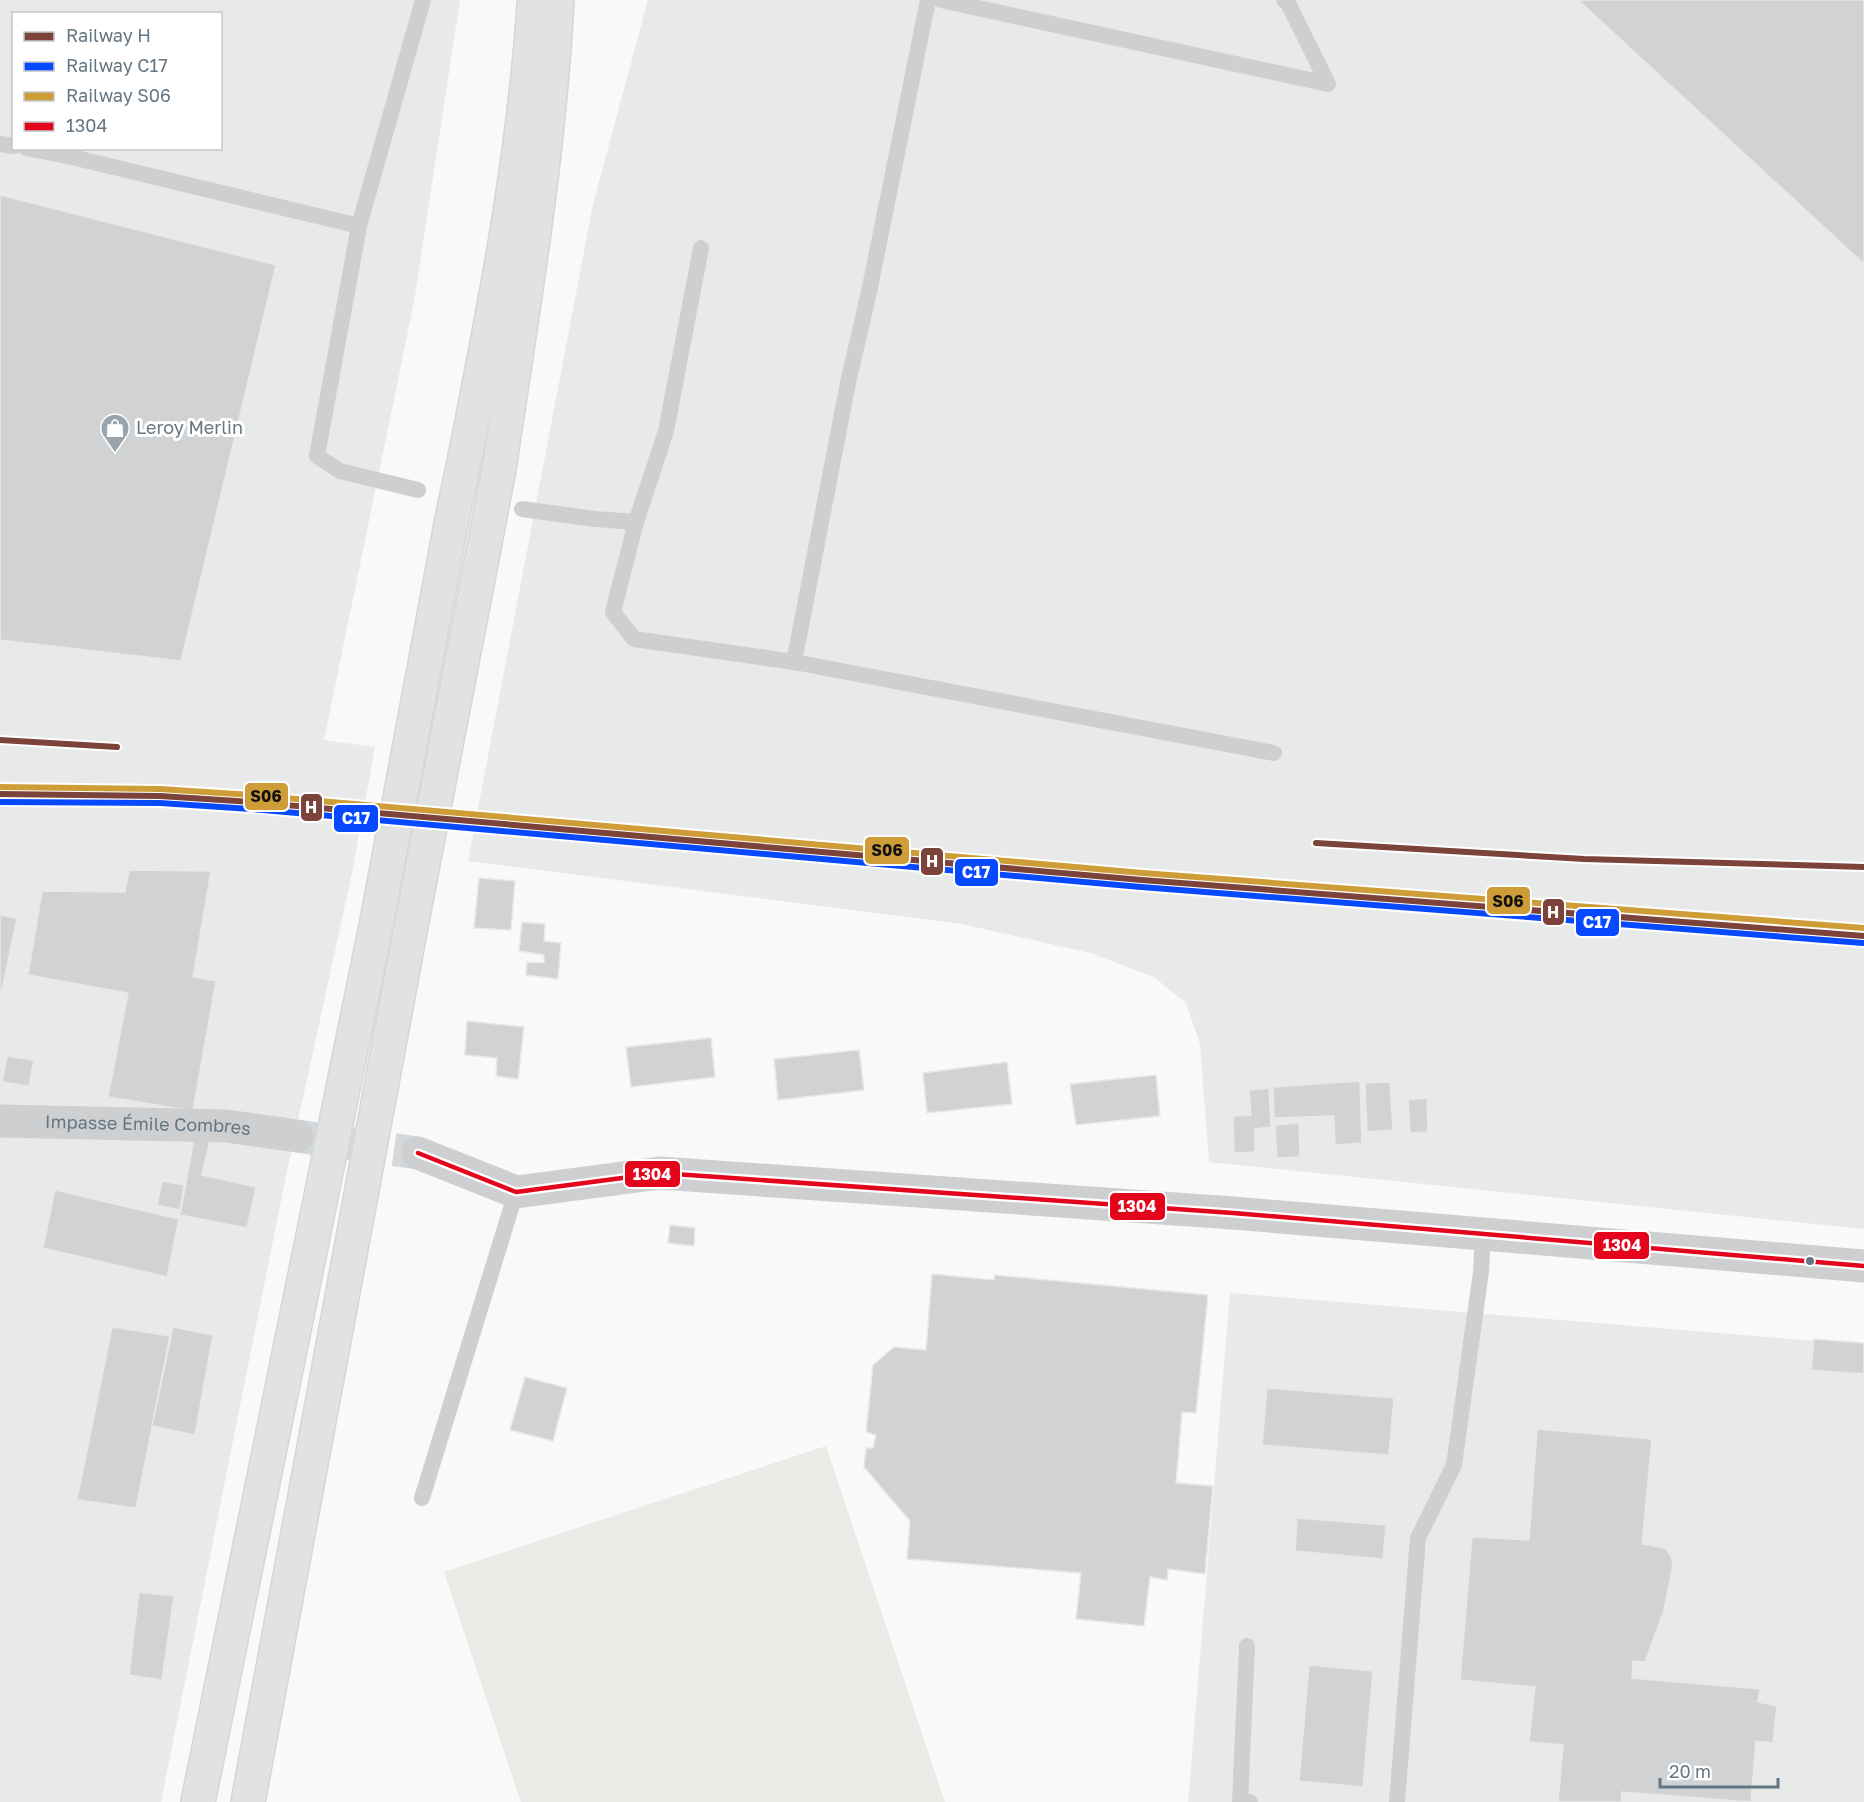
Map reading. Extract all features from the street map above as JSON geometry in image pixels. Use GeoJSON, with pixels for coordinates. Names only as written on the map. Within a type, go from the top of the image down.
{"type":"FeatureCollection","features":[{"type":"Feature","properties":{"kind":"street"},"geometry":{"type":"LineString","coordinates":[[198,1802],[378,916],[496,299],[531,54],[534,0]]}},
{"type":"Feature","properties":{"kind":"street"},"geometry":{"type":"LineString","coordinates":[[248,1802],[412,921],[499,469],[537,209],[554,56],[557,0]]}},
{"type":"Feature","properties":{"kind":"street","name":"Impasse Émile Combres"},"geometry":{"type":"LineString","coordinates":[[0,1121],[226,1126],[297,1136]]}},
{"type":"Feature","properties":{"kind":"street"},"geometry":{"type":"LineString","coordinates":[[418,1153],[516,1192],[660,1173],[1209,1211],[1864,1266]]}},
{"type":"Feature","properties":{"kind":"lane"},"geometry":{"type":"LineString","coordinates":[[418,490],[340,471],[317,456],[358,226],[423,0]]}},
{"type":"Feature","properties":{"kind":"lane"},"geometry":{"type":"LineString","coordinates":[[794,662],[848,383],[870,287],[928,0]]}},
{"type":"Feature","properties":{"kind":"lane"},"geometry":{"type":"LineString","coordinates":[[941,0],[1328,84],[1288,3],[1284,0]]}},
{"type":"Feature","properties":{"kind":"lane"},"geometry":{"type":"LineString","coordinates":[[36,150],[358,226]]}},
{"type":"Feature","properties":{"kind":"lane"},"geometry":{"type":"LineString","coordinates":[[701,248],[666,430],[636,522],[613,612],[634,639],[794,662],[1274,753]]}},
{"type":"Feature","properties":{"kind":"lane"},"geometry":{"type":"LineString","coordinates":[[522,508],[595,519],[636,522]]}},
{"type":"Feature","properties":{"kind":"lane"},"geometry":{"type":"LineString","coordinates":[[422,1498],[516,1192]]}},
{"type":"Feature","properties":{"kind":"lane"},"geometry":{"type":"LineString","coordinates":[[1397,1802],[1418,1538],[1454,1465],[1481,1272],[1483,1233]]}},
{"type":"Feature","properties":{"kind":"lane"},"geometry":{"type":"LineString","coordinates":[[1247,1646],[1240,1801],[1250,1802]]}},
{"type":"Feature","properties":{"kind":"shaded area"},"geometry":{"type":"Polygon","coordinates":[[[0,0],[460,0],[414,302],[324,740],[375,747],[352,873],[287,1171],[161,1802],[0,1802],[0,0]]]}},
{"type":"Feature","properties":{"kind":"shaded area"},"geometry":{"type":"Polygon","coordinates":[[[648,0],[1864,0],[1864,1229],[1209,1162],[1200,1044],[1186,1003],[1154,977],[1090,953],[962,924],[468,861],[593,204],[648,0]]]}},
{"type":"Feature","properties":{"kind":"shaded area"},"geometry":{"type":"Polygon","coordinates":[[[1230,1293],[1864,1345],[1864,1802],[1188,1802],[1230,1293]]]}},
{"type":"Feature","properties":{"kind":"shaded area"},"geometry":{"type":"Polygon","coordinates":[[[826,1446],[945,1802],[521,1802],[444,1572],[826,1446]]]}},
{"type":"Feature","properties":{"kind":"building"},"geometry":{"type":"Polygon","coordinates":[[[1578,0],[1864,0],[1864,264],[1578,0]]]}},
{"type":"Feature","properties":{"kind":"building","name":"Leroy Merlin"},"geometry":{"type":"Polygon","coordinates":[[[0,195],[276,265],[181,661],[0,640],[0,195]]]}},
{"type":"Feature","properties":{"kind":"building"},"geometry":{"type":"Polygon","coordinates":[[[129,870],[211,871],[193,977],[216,981],[193,1111],[108,1097],[128,993],[28,975],[42,891],[125,892],[129,870]]]}},
{"type":"Feature","properties":{"kind":"building"},"geometry":{"type":"Polygon","coordinates":[[[479,878],[515,881],[511,930],[474,928],[479,878]]]}},
{"type":"Feature","properties":{"kind":"building"},"geometry":{"type":"Polygon","coordinates":[[[0,915],[17,918],[0,999],[0,915]]]}},
{"type":"Feature","properties":{"kind":"building"},"geometry":{"type":"Polygon","coordinates":[[[522,922],[545,924],[544,941],[561,943],[558,979],[526,975],[527,962],[544,963],[544,955],[519,951],[522,922]]]}},
{"type":"Feature","properties":{"kind":"building"},"geometry":{"type":"Polygon","coordinates":[[[467,1021],[524,1027],[518,1079],[496,1076],[497,1058],[465,1055],[467,1021]]]}},
{"type":"Feature","properties":{"kind":"building"},"geometry":{"type":"Polygon","coordinates":[[[711,1038],[715,1077],[631,1087],[626,1047],[711,1038]]]}},
{"type":"Feature","properties":{"kind":"building"},"geometry":{"type":"Polygon","coordinates":[[[859,1050],[864,1090],[778,1100],[774,1059],[859,1050]]]}},
{"type":"Feature","properties":{"kind":"building"},"geometry":{"type":"Polygon","coordinates":[[[7,1056],[34,1060],[29,1086],[2,1082],[7,1056]]]}},
{"type":"Feature","properties":{"kind":"building"},"geometry":{"type":"Polygon","coordinates":[[[1007,1062],[1012,1104],[927,1113],[923,1073],[1007,1062]]]}},
{"type":"Feature","properties":{"kind":"building"},"geometry":{"type":"Polygon","coordinates":[[[1156,1075],[1160,1116],[1076,1125],[1070,1084],[1156,1075]]]}},
{"type":"Feature","properties":{"kind":"building"},"geometry":{"type":"Polygon","coordinates":[[[1360,1081],[1362,1143],[1335,1145],[1334,1116],[1274,1118],[1273,1087],[1360,1081]]]}},
{"type":"Feature","properties":{"kind":"building"},"geometry":{"type":"Polygon","coordinates":[[[1390,1082],[1393,1130],[1367,1132],[1365,1083],[1390,1082]]]}},
{"type":"Feature","properties":{"kind":"building"},"geometry":{"type":"Polygon","coordinates":[[[1269,1088],[1271,1127],[1255,1129],[1255,1152],[1234,1153],[1233,1116],[1251,1115],[1249,1090],[1269,1088]]]}},
{"type":"Feature","properties":{"kind":"building"},"geometry":{"type":"Polygon","coordinates":[[[1427,1098],[1428,1132],[1410,1133],[1408,1100],[1427,1098]]]}},
{"type":"Feature","properties":{"kind":"building"},"geometry":{"type":"Polygon","coordinates":[[[1299,1123],[1300,1157],[1277,1158],[1275,1125],[1299,1123]]]}},
{"type":"Feature","properties":{"kind":"building"},"geometry":{"type":"Polygon","coordinates":[[[194,1138],[210,1140],[202,1175],[256,1187],[247,1228],[180,1215],[194,1138]]]}},
{"type":"Feature","properties":{"kind":"building"},"geometry":{"type":"Polygon","coordinates":[[[162,1181],[184,1185],[180,1210],[157,1205],[162,1181]]]}},
{"type":"Feature","properties":{"kind":"building"},"geometry":{"type":"Polygon","coordinates":[[[55,1190],[179,1219],[167,1277],[43,1248],[55,1190]]]}},
{"type":"Feature","properties":{"kind":"building"},"geometry":{"type":"Polygon","coordinates":[[[670,1225],[695,1228],[694,1246],[668,1243],[670,1225]]]}},
{"type":"Feature","properties":{"kind":"building"},"geometry":{"type":"Polygon","coordinates":[[[932,1274],[994,1280],[995,1275],[1208,1295],[1196,1413],[1182,1412],[1176,1483],[1213,1486],[1205,1574],[1168,1569],[1167,1580],[1150,1577],[1144,1626],[1076,1619],[1081,1573],[907,1559],[910,1521],[864,1467],[866,1448],[873,1448],[876,1435],[866,1432],[873,1365],[894,1347],[926,1350],[932,1274]]]}},
{"type":"Feature","properties":{"kind":"building"},"geometry":{"type":"Polygon","coordinates":[[[112,1327],[170,1336],[136,1508],[77,1500],[112,1327]]]}},
{"type":"Feature","properties":{"kind":"building"},"geometry":{"type":"Polygon","coordinates":[[[173,1327],[213,1335],[195,1435],[152,1426],[173,1327]]]}},
{"type":"Feature","properties":{"kind":"building"},"geometry":{"type":"Polygon","coordinates":[[[1814,1339],[1864,1343],[1864,1374],[1811,1370],[1814,1339]]]}},
{"type":"Feature","properties":{"kind":"building"},"geometry":{"type":"Polygon","coordinates":[[[525,1377],[567,1388],[553,1441],[510,1430],[525,1377]]]}},
{"type":"Feature","properties":{"kind":"building"},"geometry":{"type":"Polygon","coordinates":[[[1267,1388],[1394,1398],[1389,1455],[1262,1445],[1267,1388]]]}},
{"type":"Feature","properties":{"kind":"building"},"geometry":{"type":"Polygon","coordinates":[[[1537,1429],[1652,1439],[1642,1544],[1665,1548],[1671,1556],[1673,1565],[1664,1610],[1645,1662],[1633,1661],[1632,1678],[1760,1689],[1758,1702],[1777,1706],[1773,1743],[1756,1741],[1751,1802],[1622,1792],[1621,1802],[1558,1802],[1563,1745],[1529,1742],[1535,1687],[1460,1680],[1472,1537],[1529,1540],[1537,1429]]]}},
{"type":"Feature","properties":{"kind":"building"},"geometry":{"type":"Polygon","coordinates":[[[1297,1518],[1386,1525],[1383,1559],[1295,1551],[1297,1518]]]}},
{"type":"Feature","properties":{"kind":"building"},"geometry":{"type":"Polygon","coordinates":[[[139,1592],[174,1596],[162,1680],[129,1675],[139,1592]]]}},
{"type":"Feature","properties":{"kind":"building"},"geometry":{"type":"Polygon","coordinates":[[[1309,1665],[1373,1671],[1363,1787],[1299,1781],[1309,1665]]]}},
{"type":"Feature","properties":{"kind":"tunnel"},"geometry":{"type":"LineString","coordinates":[[297,1136],[418,1153]]}},
{"type":"Feature","properties":{"kind":"rail line","name":"H"},"geometry":{"type":"LineString","coordinates":[[0,740],[117,747]]}},
{"type":"Feature","properties":{"kind":"rail line","name":"S06"},"geometry":{"type":"LineString","coordinates":[[0,787],[160,789],[252,795],[1143,873],[1864,928]]}},
{"type":"Feature","properties":{"kind":"rail line","name":"H"},"geometry":{"type":"LineString","coordinates":[[0,794],[160,796],[252,802],[1142,880],[1864,936]]}},
{"type":"Feature","properties":{"kind":"rail line","name":"C17"},"geometry":{"type":"LineString","coordinates":[[0,802],[160,803],[251,809],[1141,887],[1863,943]]}},
{"type":"Feature","properties":{"kind":"rail line","name":"H"},"geometry":{"type":"LineString","coordinates":[[1316,843],[1584,859],[1864,867]]}},
{"type":"Feature","properties":{"kind":"transit line","name":"1304"},"geometry":{"type":"LineString","coordinates":[[418,1153],[516,1192],[660,1173],[1233,1213],[1864,1266]]}},
{"type":"Feature","properties":{"kind":"place","name":"Leroy Merlin"},"geometry":{"type":"Point","coordinates":[115,454]}}]}
